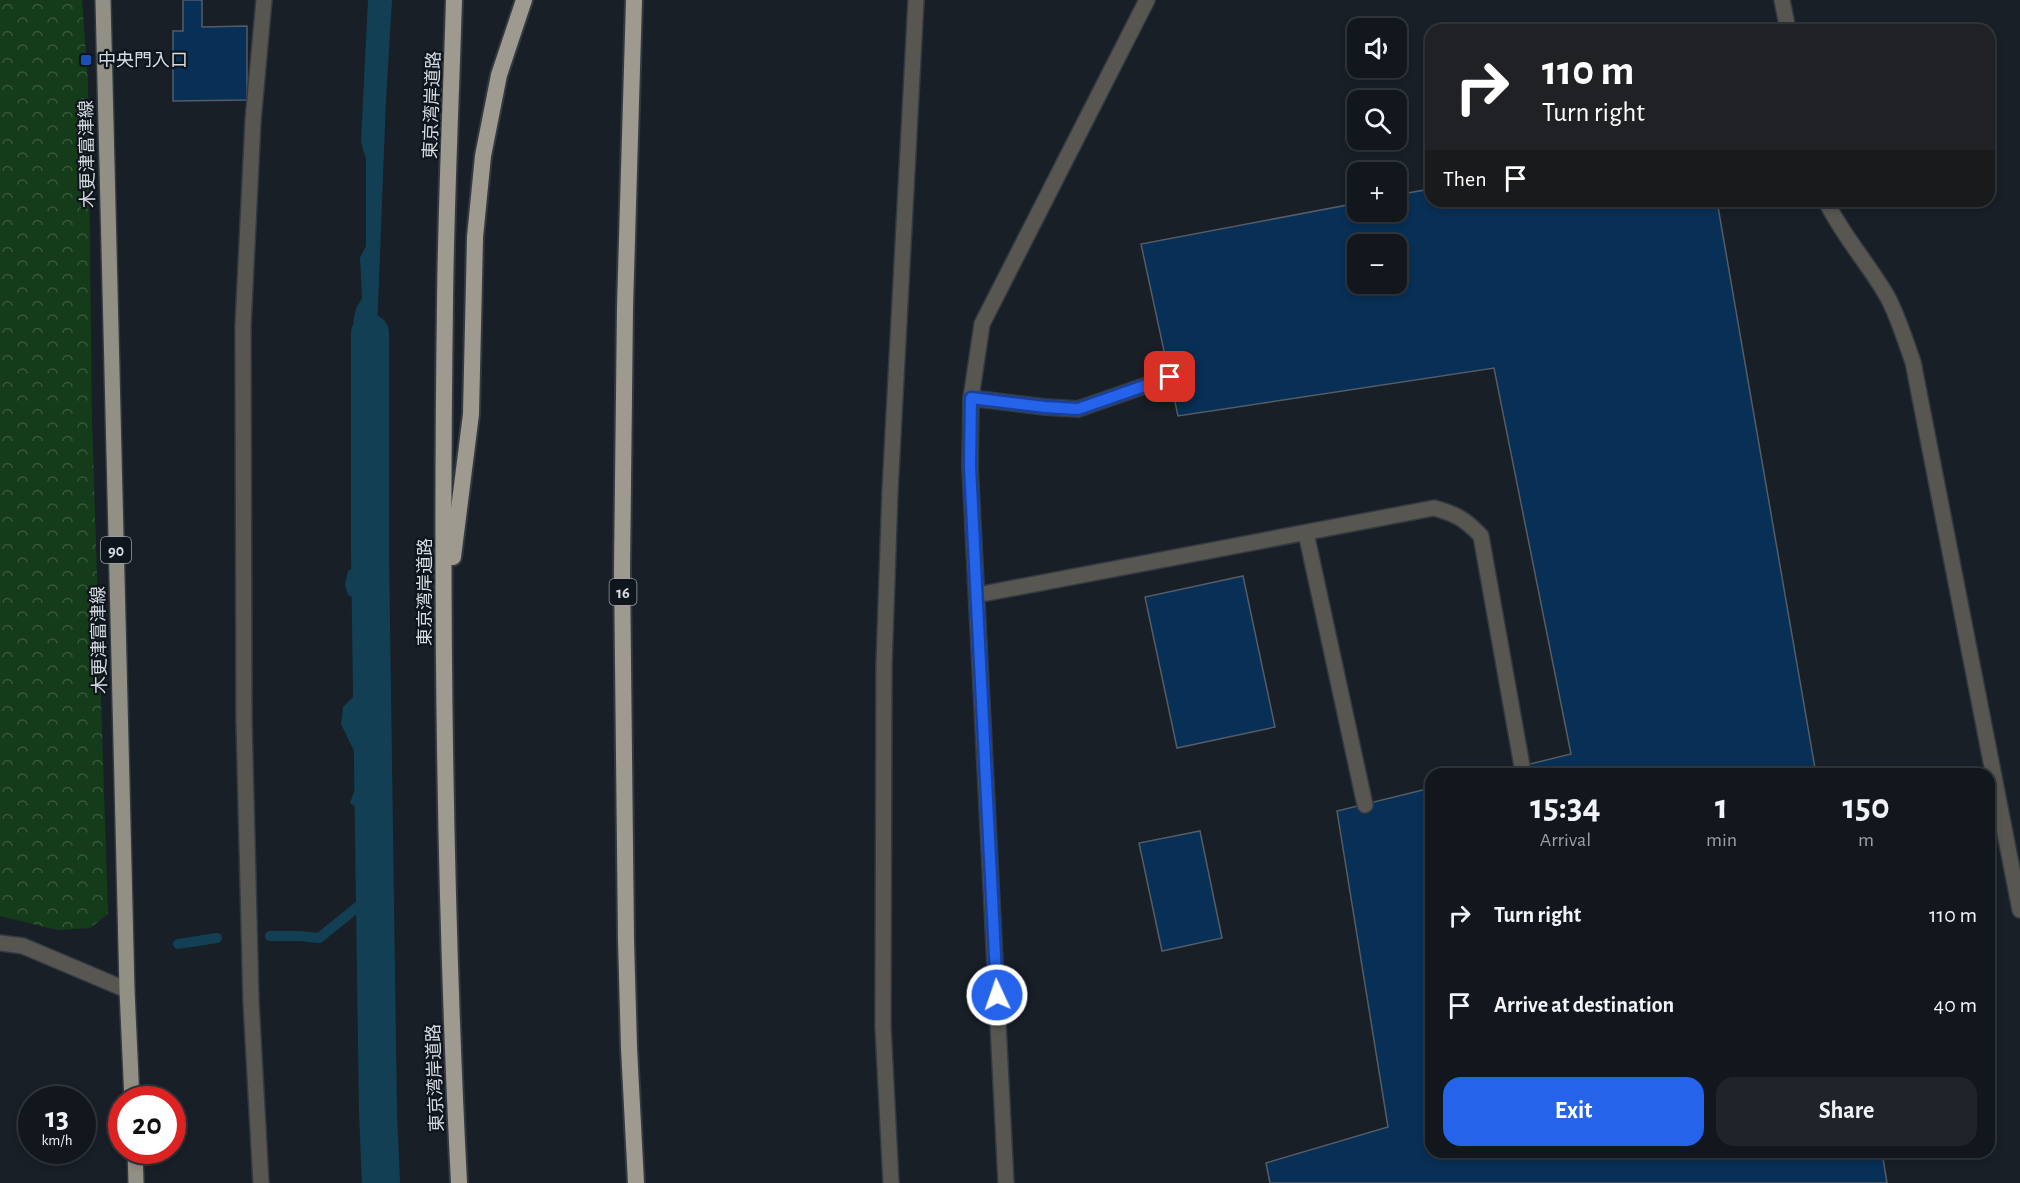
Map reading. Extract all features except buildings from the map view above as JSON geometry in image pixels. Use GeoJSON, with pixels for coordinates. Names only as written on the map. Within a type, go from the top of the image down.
{"type":"FeatureCollection","features":[{"type":"Feature","properties":{"kind":"highway","name":"東京湾岸道路"},"geometry":{"type":"LineString","coordinates":[[454,0],[445,301],[444,630],[447,881],[459,1183]]}},
{"type":"Feature","properties":{"kind":"highway"},"geometry":{"type":"LineString","coordinates":[[444,630],[471,414],[475,237],[483,156],[500,75],[524,0]]}},
{"type":"Feature","properties":{"kind":"highway","name":"16"},"geometry":{"type":"LineString","coordinates":[[634,0],[625,297],[622,570],[626,940],[636,1183]]}},
{"type":"Feature","properties":{"kind":"main road","name":"木更津富津線"},"geometry":{"type":"LineString","coordinates":[[103,0],[127,990],[131,1086]]}},
{"type":"Feature","properties":{"kind":"main road"},"geometry":{"type":"LineString","coordinates":[[135,1164],[136,1183]]}},
{"type":"Feature","properties":{"kind":"street"},"geometry":{"type":"LineString","coordinates":[[261,1183],[251,1002],[244,721],[243,326],[253,121],[264,0]]}},
{"type":"Feature","properties":{"kind":"street"},"geometry":{"type":"LineString","coordinates":[[891,1183],[883,1027],[884,665],[890,491],[916,0]]}},
{"type":"Feature","properties":{"kind":"street"},"geometry":{"type":"LineString","coordinates":[[1006,1183],[970,467],[971,398],[981,324],[1147,0]]}},
{"type":"Feature","properties":{"kind":"street"},"geometry":{"type":"LineString","coordinates":[[1782,0],[1787,24]]}},
{"type":"Feature","properties":{"kind":"street"},"geometry":{"type":"LineString","coordinates":[[1829,207],[1835,221],[1865,260],[1888,298],[1913,362],[1992,768]]}},
{"type":"Feature","properties":{"kind":"street"},"geometry":{"type":"LineString","coordinates":[[971,398],[1078,409],[1170,377]]}},
{"type":"Feature","properties":{"kind":"street"},"geometry":{"type":"LineString","coordinates":[[977,595],[1434,508],[1454,513],[1469,522],[1481,536],[1522,766]]}},
{"type":"Feature","properties":{"kind":"street"},"geometry":{"type":"LineString","coordinates":[[1306,532],[1365,805]]}},
{"type":"Feature","properties":{"kind":"street"},"geometry":{"type":"LineString","coordinates":[[1995,782],[2020,910]]}},
{"type":"Feature","properties":{"kind":"street"},"geometry":{"type":"LineString","coordinates":[[0,942],[23,946],[127,990]]}},
{"type":"Feature","properties":{"kind":"green space"},"geometry":{"type":"Polygon","coordinates":[[[0,0],[82,0],[88,82],[92,422],[108,914],[90,928],[57,930],[0,916],[0,0]]]}},
{"type":"Feature","properties":{"kind":"water"},"geometry":{"type":"Polygon","coordinates":[[[368,0],[392,0],[375,383],[370,382],[362,331],[353,322],[362,298],[360,258],[366,246],[366,159],[361,142],[368,0]]]}},
{"type":"Feature","properties":{"kind":"water"},"geometry":{"type":"Polygon","coordinates":[[[370,552],[375,859],[362,852],[362,811],[350,803],[356,786],[355,753],[341,724],[343,707],[354,696],[355,634],[360,625],[360,601],[348,595],[345,585],[348,571],[363,563],[370,552]]]}},
{"type":"Feature","properties":{"kind":"water"},"geometry":{"type":"Polygon","coordinates":[[[393,1162],[394,1183],[368,1183],[368,1164],[393,1162]]]}},
{"type":"Feature","properties":{"kind":"waterway"},"geometry":{"type":"LineString","coordinates":[[370,333],[370,552],[381,1183]]}},
{"type":"Feature","properties":{"kind":"waterway"},"geometry":{"type":"LineString","coordinates":[[270,936],[319,938],[375,893]]}},
{"type":"Feature","properties":{"kind":"waterway"},"geometry":{"type":"LineString","coordinates":[[178,944],[217,938]]}},
{"type":"Feature","properties":{"kind":"place","name":"中央門入口"},"geometry":{"type":"Point","coordinates":[86,60]}},
{"type":"Feature","properties":{"kind":"route"},"geometry":{"type":"LineString","coordinates":[[997,995],[970,467],[971,398],[1078,409],[1170,377]]}}]}
